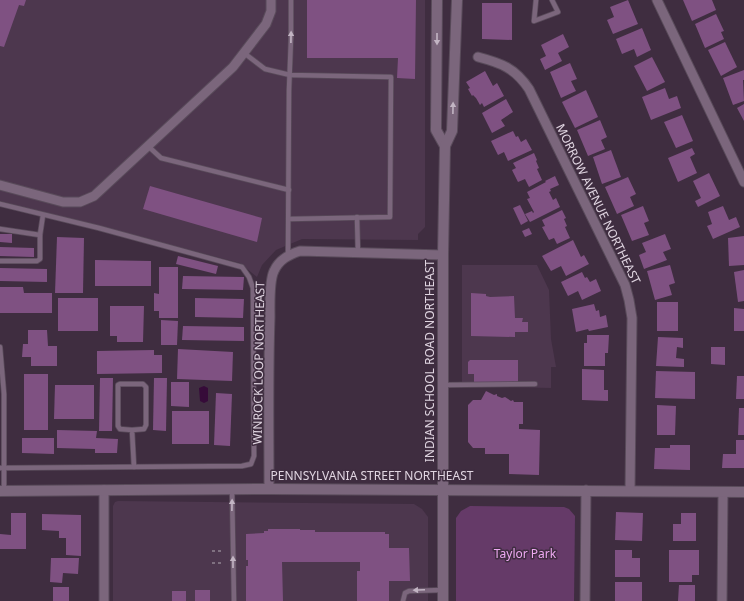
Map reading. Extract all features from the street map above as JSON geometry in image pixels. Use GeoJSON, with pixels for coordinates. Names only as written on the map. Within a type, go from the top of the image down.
{"type":"FeatureCollection","features":[{"type":"Feature","properties":{"kind":"street"},"geometry":{"type":"LineString","coordinates":[[0,186],[56,200],[71,202],[80,202],[94,196],[233,67],[266,24],[271,11],[271,0]]}},
{"type":"Feature","properties":{"kind":"street","name":"INDIAN SCHOOL ROAD NORTHEAST"},"geometry":{"type":"LineString","coordinates":[[437,0],[436,130],[445,146]]}},
{"type":"Feature","properties":{"kind":"street","name":"INDIAN SCHOOL ROAD NORTHEAST"},"geometry":{"type":"LineString","coordinates":[[443,601],[443,254],[445,146],[452,131],[457,0]]}},
{"type":"Feature","properties":{"kind":"street"},"geometry":{"type":"LineString","coordinates":[[657,0],[744,182]]}},
{"type":"Feature","properties":{"kind":"street","name":"MORROW AVENUE NORTHEAST"},"geometry":{"type":"LineString","coordinates":[[478,57],[499,63],[512,70],[524,82],[625,285],[630,300],[632,318],[630,491]]}},
{"type":"Feature","properties":{"kind":"street"},"geometry":{"type":"LineString","coordinates":[[288,256],[300,251],[443,254]]}},
{"type":"Feature","properties":{"kind":"street","name":"WINROCK LOOP NORTHEAST"},"geometry":{"type":"LineString","coordinates":[[269,489],[269,349],[271,290],[273,272],[278,264],[288,256]]}},
{"type":"Feature","properties":{"kind":"street","name":"PENNSYLVANIA STREET NORTHEAST"},"geometry":{"type":"LineString","coordinates":[[2,491],[444,489],[744,492]]}},
{"type":"Feature","properties":{"kind":"street"},"geometry":{"type":"LineString","coordinates":[[104,490],[104,601]]}},
{"type":"Feature","properties":{"kind":"street"},"geometry":{"type":"LineString","coordinates":[[585,601],[586,490]]}},
{"type":"Feature","properties":{"kind":"street"},"geometry":{"type":"LineString","coordinates":[[722,601],[723,492]]}},
{"type":"Feature","properties":{"kind":"lane"},"geometry":{"type":"LineString","coordinates":[[288,256],[291,0]]}},
{"type":"Feature","properties":{"kind":"lane"},"geometry":{"type":"LineString","coordinates":[[536,0],[534,21],[558,12],[552,0]]}},
{"type":"Feature","properties":{"kind":"lane"},"geometry":{"type":"LineString","coordinates":[[244,53],[265,69],[290,75],[391,77],[390,217],[289,219]]}},
{"type":"Feature","properties":{"kind":"lane"},"geometry":{"type":"LineString","coordinates":[[148,146],[161,158],[289,190]]}},
{"type":"Feature","properties":{"kind":"lane"},"geometry":{"type":"LineString","coordinates":[[0,204],[99,228],[242,267],[250,277],[253,288],[254,456],[251,464],[242,466],[2,468]]}},
{"type":"Feature","properties":{"kind":"lane"},"geometry":{"type":"LineString","coordinates":[[0,261],[36,261],[40,259],[42,215]]}},
{"type":"Feature","properties":{"kind":"lane"},"geometry":{"type":"LineString","coordinates":[[357,217],[358,253]]}},
{"type":"Feature","properties":{"kind":"lane"},"geometry":{"type":"LineString","coordinates":[[0,229],[40,235]]}},
{"type":"Feature","properties":{"kind":"lane"},"geometry":{"type":"LineString","coordinates":[[0,346],[4,394],[2,491]]}},
{"type":"Feature","properties":{"kind":"lane"},"geometry":{"type":"LineString","coordinates":[[120,384],[143,384],[146,387],[146,425],[144,428],[132,430],[120,429],[118,426],[118,385],[120,384]]}},
{"type":"Feature","properties":{"kind":"lane"},"geometry":{"type":"LineString","coordinates":[[443,385],[535,384]]}},
{"type":"Feature","properties":{"kind":"lane"},"geometry":{"type":"LineString","coordinates":[[132,430],[134,467]]}},
{"type":"Feature","properties":{"kind":"lane"},"geometry":{"type":"LineString","coordinates":[[232,489],[234,601]]}},
{"type":"Feature","properties":{"kind":"lane"},"geometry":{"type":"LineString","coordinates":[[403,601],[404,593],[409,591],[443,590]]}},
{"type":"Feature","properties":{"kind":"path"},"geometry":{"type":"LineString","coordinates":[[212,552],[224,551]]}},
{"type":"Feature","properties":{"kind":"path"},"geometry":{"type":"LineString","coordinates":[[212,563],[224,563]]}},
{"type":"Feature","properties":{"kind":"shaded area"},"geometry":{"type":"Polygon","coordinates":[[[0,0],[425,0],[425,227],[418,234],[418,240],[302,239],[276,250],[262,265],[257,277],[240,263],[0,201],[0,0]]]}},
{"type":"Feature","properties":{"kind":"shaded area"},"geometry":{"type":"Polygon","coordinates":[[[462,265],[537,265],[549,290],[551,339],[556,367],[551,367],[551,388],[462,386],[462,265]]]}},
{"type":"Feature","properties":{"kind":"shaded area"},"geometry":{"type":"Polygon","coordinates":[[[204,386],[208,388],[208,401],[204,403],[200,401],[199,388],[204,386]]]}},
{"type":"Feature","properties":{"kind":"shaded area"},"geometry":{"type":"Polygon","coordinates":[[[115,502],[414,504],[422,509],[428,517],[428,601],[113,601],[113,506],[115,502]]]}},
{"type":"Feature","properties":{"kind":"green space","name":"Taylor Park"},"geometry":{"type":"Polygon","coordinates":[[[470,506],[564,507],[569,509],[575,516],[574,601],[456,601],[456,518],[461,511],[470,506]]]}},
{"type":"Feature","properties":{"kind":"building"},"geometry":{"type":"Polygon","coordinates":[[[0,0],[26,0],[24,6],[19,5],[4,47],[0,46],[0,0]]]}},
{"type":"Feature","properties":{"kind":"building"},"geometry":{"type":"Polygon","coordinates":[[[307,0],[416,0],[415,79],[397,78],[398,58],[307,58],[307,0]]]}},
{"type":"Feature","properties":{"kind":"building"},"geometry":{"type":"Polygon","coordinates":[[[628,0],[638,24],[613,34],[607,20],[614,17],[610,7],[628,0]]]}},
{"type":"Feature","properties":{"kind":"building"},"geometry":{"type":"Polygon","coordinates":[[[683,0],[712,0],[716,10],[692,21],[683,0]]]}},
{"type":"Feature","properties":{"kind":"building"},"geometry":{"type":"Polygon","coordinates":[[[482,3],[512,3],[512,40],[482,39],[482,3]]]}},
{"type":"Feature","properties":{"kind":"building"},"geometry":{"type":"Polygon","coordinates":[[[716,14],[724,31],[721,32],[724,39],[705,48],[695,24],[716,14]]]}},
{"type":"Feature","properties":{"kind":"building"},"geometry":{"type":"Polygon","coordinates":[[[642,28],[651,50],[637,57],[634,49],[622,54],[616,39],[642,28]]]}},
{"type":"Feature","properties":{"kind":"building"},"geometry":{"type":"Polygon","coordinates":[[[563,34],[569,47],[558,53],[562,61],[545,70],[540,59],[546,56],[541,45],[563,34]]]}},
{"type":"Feature","properties":{"kind":"building"},"geometry":{"type":"Polygon","coordinates":[[[725,42],[737,67],[721,76],[708,50],[725,42]]]}},
{"type":"Feature","properties":{"kind":"building"},"geometry":{"type":"Polygon","coordinates":[[[652,57],[665,82],[647,91],[634,66],[652,57]]]}},
{"type":"Feature","properties":{"kind":"building"},"geometry":{"type":"Polygon","coordinates":[[[570,63],[577,79],[571,81],[576,91],[561,98],[550,72],[570,63]]]}},
{"type":"Feature","properties":{"kind":"building"},"geometry":{"type":"Polygon","coordinates":[[[744,70],[744,101],[733,105],[723,78],[744,70]]]}},
{"type":"Feature","properties":{"kind":"building"},"geometry":{"type":"Polygon","coordinates":[[[485,71],[493,86],[497,83],[504,96],[484,107],[482,103],[480,105],[476,98],[473,95],[472,96],[468,89],[470,88],[466,82],[485,71]]]}},
{"type":"Feature","properties":{"kind":"building"},"geometry":{"type":"Polygon","coordinates":[[[665,88],[669,99],[677,96],[681,108],[651,120],[642,97],[665,88]]]}},
{"type":"Feature","properties":{"kind":"building"},"geometry":{"type":"Polygon","coordinates":[[[586,90],[598,117],[575,128],[562,102],[586,90]]]}},
{"type":"Feature","properties":{"kind":"building"},"geometry":{"type":"Polygon","coordinates":[[[506,99],[513,112],[501,120],[505,126],[492,133],[482,113],[506,99]]]}},
{"type":"Feature","properties":{"kind":"building"},"geometry":{"type":"Polygon","coordinates":[[[744,104],[744,121],[737,108],[744,104]]]}},
{"type":"Feature","properties":{"kind":"building"},"geometry":{"type":"Polygon","coordinates":[[[682,115],[693,141],[676,148],[664,122],[682,115]]]}},
{"type":"Feature","properties":{"kind":"building"},"geometry":{"type":"Polygon","coordinates":[[[600,120],[607,137],[601,140],[605,149],[588,156],[577,130],[600,120]]]}},
{"type":"Feature","properties":{"kind":"building"},"geometry":{"type":"Polygon","coordinates":[[[513,131],[521,142],[526,139],[532,150],[508,161],[504,152],[498,155],[491,141],[513,131]]]}},
{"type":"Feature","properties":{"kind":"building"},"geometry":{"type":"Polygon","coordinates":[[[692,148],[695,154],[690,157],[697,173],[678,182],[668,158],[692,148]]]}},
{"type":"Feature","properties":{"kind":"building"},"geometry":{"type":"Polygon","coordinates":[[[611,150],[621,177],[602,184],[593,157],[611,150]]]}},
{"type":"Feature","properties":{"kind":"building"},"geometry":{"type":"Polygon","coordinates":[[[534,153],[539,168],[537,169],[542,180],[529,187],[525,179],[518,182],[512,170],[516,168],[513,163],[534,153]]]}},
{"type":"Feature","properties":{"kind":"building"},"geometry":{"type":"Polygon","coordinates":[[[709,173],[720,196],[698,207],[695,201],[701,198],[693,181],[709,173]]]}},
{"type":"Feature","properties":{"kind":"building"},"geometry":{"type":"Polygon","coordinates":[[[555,176],[559,185],[550,189],[551,191],[549,192],[553,200],[556,198],[560,207],[530,222],[525,214],[532,211],[533,213],[534,212],[527,199],[530,198],[527,192],[555,176]]]}},
{"type":"Feature","properties":{"kind":"building"},"geometry":{"type":"Polygon","coordinates":[[[628,177],[636,194],[630,197],[634,206],[617,214],[605,187],[628,177]]]}},
{"type":"Feature","properties":{"kind":"building"},"geometry":{"type":"Polygon","coordinates":[[[150,186],[262,218],[257,242],[143,209],[150,186]]]}},
{"type":"Feature","properties":{"kind":"building"},"geometry":{"type":"Polygon","coordinates":[[[520,205],[528,221],[521,225],[513,208],[520,205]]]}},
{"type":"Feature","properties":{"kind":"building"},"geometry":{"type":"Polygon","coordinates":[[[643,206],[649,221],[644,223],[649,235],[632,241],[621,215],[643,206]]]}},
{"type":"Feature","properties":{"kind":"building"},"geometry":{"type":"Polygon","coordinates":[[[723,206],[729,220],[736,217],[740,227],[713,239],[707,226],[712,224],[708,212],[723,206]]]}},
{"type":"Feature","properties":{"kind":"building"},"geometry":{"type":"Polygon","coordinates":[[[562,210],[566,218],[564,219],[567,226],[565,227],[570,238],[557,244],[554,238],[549,240],[542,227],[545,226],[542,220],[562,210]]]}},
{"type":"Feature","properties":{"kind":"building"},"geometry":{"type":"Polygon","coordinates":[[[529,228],[532,234],[525,237],[522,231],[529,228]]]}},
{"type":"Feature","properties":{"kind":"building"},"geometry":{"type":"Polygon","coordinates":[[[0,234],[12,234],[12,243],[0,242],[0,234]]]}},
{"type":"Feature","properties":{"kind":"building"},"geometry":{"type":"Polygon","coordinates":[[[665,234],[671,249],[663,252],[667,260],[644,269],[639,255],[646,252],[642,243],[665,234]]]}},
{"type":"Feature","properties":{"kind":"building"},"geometry":{"type":"Polygon","coordinates":[[[744,236],[744,265],[729,266],[728,238],[744,236]]]}},
{"type":"Feature","properties":{"kind":"building"},"geometry":{"type":"Polygon","coordinates":[[[57,237],[84,238],[83,293],[55,293],[57,237]]]}},
{"type":"Feature","properties":{"kind":"building"},"geometry":{"type":"Polygon","coordinates":[[[573,240],[581,257],[584,255],[589,264],[566,276],[561,266],[551,271],[542,256],[573,240]]]}},
{"type":"Feature","properties":{"kind":"building"},"geometry":{"type":"Polygon","coordinates":[[[0,247],[34,248],[34,257],[0,256],[0,247]]]}},
{"type":"Feature","properties":{"kind":"building"},"geometry":{"type":"Polygon","coordinates":[[[178,256],[218,266],[216,274],[176,264],[178,256]]]}},
{"type":"Feature","properties":{"kind":"building"},"geometry":{"type":"Polygon","coordinates":[[[95,260],[151,261],[151,286],[95,286],[95,260]]]}},
{"type":"Feature","properties":{"kind":"building"},"geometry":{"type":"Polygon","coordinates":[[[670,265],[675,283],[669,285],[672,295],[655,300],[647,271],[670,265]]]}},
{"type":"Feature","properties":{"kind":"building"},"geometry":{"type":"Polygon","coordinates":[[[159,267],[178,267],[178,318],[159,318],[159,311],[154,311],[154,293],[159,294],[159,267]]]}},
{"type":"Feature","properties":{"kind":"building"},"geometry":{"type":"Polygon","coordinates":[[[0,268],[47,269],[47,282],[0,281],[0,268]]]}},
{"type":"Feature","properties":{"kind":"building"},"geometry":{"type":"Polygon","coordinates":[[[744,270],[744,301],[738,302],[734,272],[744,270]]]}},
{"type":"Feature","properties":{"kind":"building"},"geometry":{"type":"Polygon","coordinates":[[[582,272],[585,278],[587,277],[590,282],[596,279],[601,291],[582,300],[578,291],[568,296],[561,282],[582,272]]]}},
{"type":"Feature","properties":{"kind":"building"},"geometry":{"type":"Polygon","coordinates":[[[183,276],[244,277],[243,290],[182,289],[183,276]]]}},
{"type":"Feature","properties":{"kind":"building"},"geometry":{"type":"Polygon","coordinates":[[[0,287],[23,287],[24,293],[52,293],[52,313],[0,313],[0,287]]]}},
{"type":"Feature","properties":{"kind":"building"},"geometry":{"type":"Polygon","coordinates":[[[471,293],[486,294],[486,296],[490,297],[514,296],[515,318],[523,318],[522,322],[528,322],[528,332],[515,332],[515,337],[471,336],[471,293]]]}},
{"type":"Feature","properties":{"kind":"building"},"geometry":{"type":"Polygon","coordinates":[[[58,298],[98,298],[98,331],[58,331],[58,298]]]}},
{"type":"Feature","properties":{"kind":"building"},"geometry":{"type":"Polygon","coordinates":[[[195,298],[244,299],[243,318],[195,317],[195,298]]]}},
{"type":"Feature","properties":{"kind":"building"},"geometry":{"type":"Polygon","coordinates":[[[657,302],[678,302],[678,331],[657,331],[657,302]]]}},
{"type":"Feature","properties":{"kind":"building"},"geometry":{"type":"Polygon","coordinates":[[[594,304],[596,311],[599,310],[600,317],[606,315],[608,327],[576,332],[572,309],[594,304]]]}},
{"type":"Feature","properties":{"kind":"building"},"geometry":{"type":"Polygon","coordinates":[[[110,306],[144,306],[143,342],[117,342],[117,336],[110,336],[110,306]]]}},
{"type":"Feature","properties":{"kind":"building"},"geometry":{"type":"Polygon","coordinates":[[[734,308],[744,309],[744,331],[734,331],[734,308]]]}},
{"type":"Feature","properties":{"kind":"building"},"geometry":{"type":"Polygon","coordinates":[[[161,320],[178,321],[177,345],[161,345],[161,320]]]}},
{"type":"Feature","properties":{"kind":"building"},"geometry":{"type":"Polygon","coordinates":[[[183,326],[244,327],[244,341],[182,340],[183,326]]]}},
{"type":"Feature","properties":{"kind":"building"},"geometry":{"type":"Polygon","coordinates":[[[28,330],[47,330],[48,346],[57,346],[57,366],[31,366],[31,357],[22,357],[23,344],[28,344],[28,330]]]}},
{"type":"Feature","properties":{"kind":"building"},"geometry":{"type":"Polygon","coordinates":[[[587,335],[609,335],[608,353],[605,353],[605,366],[584,366],[584,343],[587,343],[587,335]]]}},
{"type":"Feature","properties":{"kind":"building"},"geometry":{"type":"Polygon","coordinates":[[[658,337],[683,338],[683,348],[677,347],[676,358],[684,359],[684,367],[656,366],[658,337]]]}},
{"type":"Feature","properties":{"kind":"building"},"geometry":{"type":"Polygon","coordinates":[[[711,347],[725,347],[725,365],[711,364],[711,347]]]}},
{"type":"Feature","properties":{"kind":"building"},"geometry":{"type":"Polygon","coordinates":[[[178,349],[233,352],[232,381],[177,379],[178,349]]]}},
{"type":"Feature","properties":{"kind":"building"},"geometry":{"type":"Polygon","coordinates":[[[154,350],[154,355],[162,355],[162,373],[97,374],[97,351],[154,350]]]}},
{"type":"Feature","properties":{"kind":"building"},"geometry":{"type":"Polygon","coordinates":[[[470,360],[518,360],[518,383],[474,383],[474,374],[468,374],[468,362],[470,360]]]}},
{"type":"Feature","properties":{"kind":"building"},"geometry":{"type":"Polygon","coordinates":[[[582,369],[604,370],[604,390],[608,390],[608,401],[582,400],[582,369]]]}},
{"type":"Feature","properties":{"kind":"building"},"geometry":{"type":"Polygon","coordinates":[[[656,371],[695,372],[695,399],[655,398],[656,371]]]}},
{"type":"Feature","properties":{"kind":"building"},"geometry":{"type":"Polygon","coordinates":[[[24,374],[48,374],[48,430],[24,430],[24,374]]]}},
{"type":"Feature","properties":{"kind":"building"},"geometry":{"type":"Polygon","coordinates":[[[737,376],[744,376],[744,399],[736,399],[737,376]]]}},
{"type":"Feature","properties":{"kind":"building"},"geometry":{"type":"Polygon","coordinates":[[[100,378],[113,378],[112,431],[99,431],[100,378]]]}},
{"type":"Feature","properties":{"kind":"building"},"geometry":{"type":"Polygon","coordinates":[[[154,378],[167,378],[166,431],[153,430],[154,378]]]}},
{"type":"Feature","properties":{"kind":"building"},"geometry":{"type":"Polygon","coordinates":[[[171,382],[189,382],[189,407],[171,406],[171,382]]]}},
{"type":"Feature","properties":{"kind":"building"},"geometry":{"type":"Polygon","coordinates":[[[55,385],[94,385],[94,419],[54,419],[55,385]]]}},
{"type":"Feature","properties":{"kind":"building"},"geometry":{"type":"Polygon","coordinates":[[[486,391],[494,395],[497,394],[497,396],[502,398],[505,397],[511,401],[513,400],[514,402],[523,402],[523,424],[519,424],[519,429],[540,430],[539,475],[509,474],[509,454],[485,454],[485,448],[473,448],[468,442],[468,405],[473,400],[481,400],[486,391]]]}},
{"type":"Feature","properties":{"kind":"building"},"geometry":{"type":"Polygon","coordinates":[[[216,393],[232,394],[230,446],[214,445],[216,393]]]}},
{"type":"Feature","properties":{"kind":"building"},"geometry":{"type":"Polygon","coordinates":[[[657,405],[676,406],[675,435],[657,435],[657,405]]]}},
{"type":"Feature","properties":{"kind":"building"},"geometry":{"type":"Polygon","coordinates":[[[739,408],[744,408],[744,435],[738,435],[739,408]]]}},
{"type":"Feature","properties":{"kind":"building"},"geometry":{"type":"Polygon","coordinates":[[[172,411],[209,411],[209,444],[172,444],[172,411]]]}},
{"type":"Feature","properties":{"kind":"building"},"geometry":{"type":"Polygon","coordinates":[[[57,430],[97,431],[96,438],[118,439],[117,453],[95,453],[95,449],[57,448],[57,430]]]}},
{"type":"Feature","properties":{"kind":"building"},"geometry":{"type":"Polygon","coordinates":[[[22,438],[54,438],[54,454],[22,453],[22,438]]]}},
{"type":"Feature","properties":{"kind":"building"},"geometry":{"type":"Polygon","coordinates":[[[736,440],[744,440],[744,468],[722,468],[723,454],[736,454],[736,440]]]}},
{"type":"Feature","properties":{"kind":"building"},"geometry":{"type":"Polygon","coordinates":[[[670,445],[690,445],[690,470],[654,469],[655,448],[670,448],[670,445]]]}},
{"type":"Feature","properties":{"kind":"building"},"geometry":{"type":"Polygon","coordinates":[[[616,512],[643,513],[642,541],[615,540],[616,512]]]}},
{"type":"Feature","properties":{"kind":"building"},"geometry":{"type":"Polygon","coordinates":[[[11,513],[26,513],[26,549],[0,549],[0,534],[11,535],[11,513]]]}},
{"type":"Feature","properties":{"kind":"building"},"geometry":{"type":"Polygon","coordinates":[[[681,513],[696,513],[696,541],[673,541],[673,524],[681,524],[681,513]]]}},
{"type":"Feature","properties":{"kind":"building"},"geometry":{"type":"Polygon","coordinates":[[[42,514],[81,515],[81,556],[66,555],[66,538],[59,538],[59,531],[42,530],[42,514]]]}},
{"type":"Feature","properties":{"kind":"building"},"geometry":{"type":"Polygon","coordinates":[[[268,529],[300,529],[315,530],[315,532],[385,532],[385,534],[389,534],[389,548],[409,548],[410,581],[389,581],[389,601],[357,601],[357,571],[360,571],[360,562],[282,562],[283,601],[246,601],[246,566],[248,566],[248,560],[246,560],[246,534],[264,533],[264,531],[268,531],[268,529]]]}},
{"type":"Feature","properties":{"kind":"building"},"geometry":{"type":"Polygon","coordinates":[[[615,550],[632,550],[632,558],[640,558],[640,577],[615,577],[615,550]]]}},
{"type":"Feature","properties":{"kind":"building"},"geometry":{"type":"Polygon","coordinates":[[[669,550],[699,550],[699,575],[692,575],[692,582],[669,582],[669,550]]]}},
{"type":"Feature","properties":{"kind":"building"},"geometry":{"type":"Polygon","coordinates":[[[51,558],[79,558],[78,574],[63,573],[62,583],[50,582],[51,558]]]}},
{"type":"Feature","properties":{"kind":"building"},"geometry":{"type":"Polygon","coordinates":[[[615,582],[642,582],[642,601],[615,601],[615,582]]]}},
{"type":"Feature","properties":{"kind":"building"},"geometry":{"type":"Polygon","coordinates":[[[679,585],[695,585],[695,601],[678,601],[679,585]]]}},
{"type":"Feature","properties":{"kind":"building"},"geometry":{"type":"Polygon","coordinates":[[[53,587],[69,587],[69,601],[53,601],[53,587]]]}},
{"type":"Feature","properties":{"kind":"building"},"geometry":{"type":"Polygon","coordinates":[[[195,590],[210,590],[210,601],[195,601],[195,590]]]}},
{"type":"Feature","properties":{"kind":"building"},"geometry":{"type":"Polygon","coordinates":[[[172,591],[186,591],[186,601],[172,601],[172,591]]]}}]}
